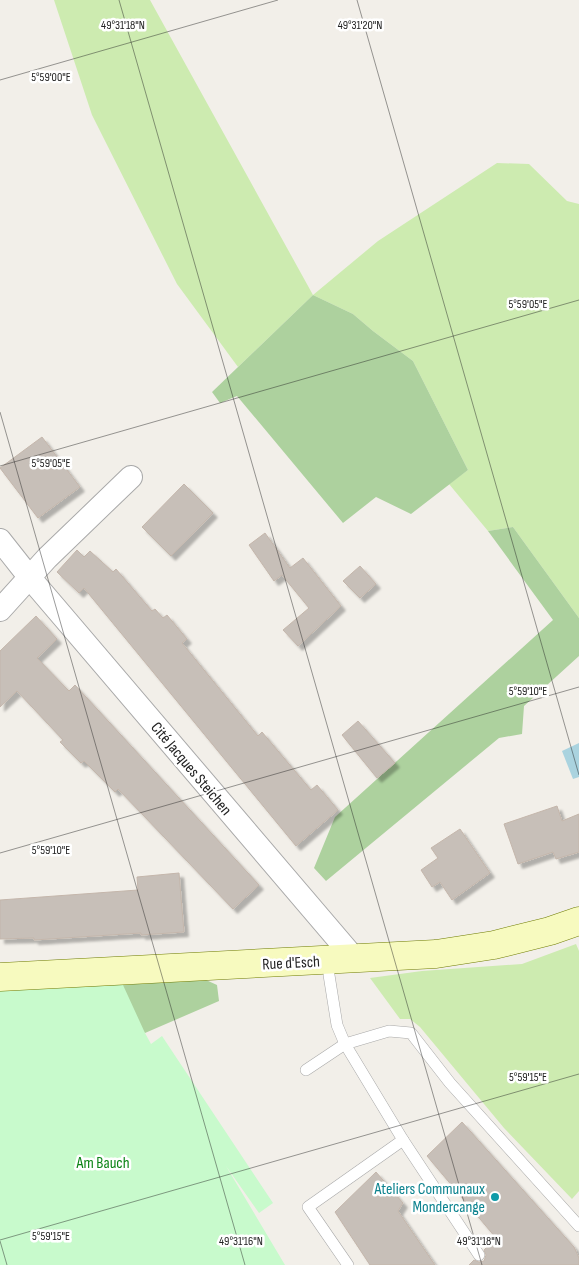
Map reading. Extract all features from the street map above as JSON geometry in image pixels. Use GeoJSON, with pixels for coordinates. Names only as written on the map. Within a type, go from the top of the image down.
{"type":"FeatureCollection","features":[{"type":"Feature","properties":{"kind":"main road","name":"Rue d'Esch"},"geometry":{"type":"LineString","coordinates":[[0,978],[436,954],[494,946],[579,921]]}},
{"type":"Feature","properties":{"kind":"street"},"geometry":{"type":"LineString","coordinates":[[0,610],[131,477]]}},
{"type":"Feature","properties":{"kind":"street","name":"Cité Jacques Steichen"},"geometry":{"type":"LineString","coordinates":[[0,540],[341,959]]}},
{"type":"Feature","properties":{"kind":"lane"},"geometry":{"type":"LineString","coordinates":[[341,959],[328,975],[337,1024],[345,1044],[403,1140],[479,1255]]}},
{"type":"Feature","properties":{"kind":"lane"},"geometry":{"type":"LineString","coordinates":[[306,1070],[345,1044],[389,1031],[411,1033],[450,1083],[579,1226]]}},
{"type":"Feature","properties":{"kind":"lane"},"geometry":{"type":"LineString","coordinates":[[348,1265],[308,1207],[403,1140]]}},
{"type":"Feature","properties":{"kind":"green space"},"geometry":{"type":"Polygon","coordinates":[[[54,0],[150,0],[313,295],[238,367],[177,284],[92,115],[54,0]]]}},
{"type":"Feature","properties":{"kind":"green space"},"geometry":{"type":"Polygon","coordinates":[[[497,163],[529,164],[567,201],[579,204],[579,618],[513,527],[488,531],[449,484],[468,470],[413,361],[353,314],[313,295],[378,241],[497,163]]]}},
{"type":"Feature","properties":{"kind":"green space"},"geometry":{"type":"Polygon","coordinates":[[[313,295],[353,314],[413,361],[468,470],[411,514],[376,497],[343,523],[237,396],[220,403],[212,392],[313,295]]]}},
{"type":"Feature","properties":{"kind":"green space"},"geometry":{"type":"Polygon","coordinates":[[[513,527],[579,618],[579,656],[524,706],[522,734],[499,738],[326,881],[314,868],[335,817],[553,620],[488,531],[513,527]]]}},
{"type":"Feature","properties":{"kind":"green space"},"geometry":{"type":"Polygon","coordinates":[[[576,944],[579,951],[579,1191],[572,1199],[504,1128],[420,1027],[410,1019],[400,1019],[370,978],[422,971],[522,964],[576,944]]]}},
{"type":"Feature","properties":{"kind":"green space"},"geometry":{"type":"Polygon","coordinates":[[[206,980],[217,985],[219,1001],[145,1033],[64,988],[206,980]]]}},
{"type":"Feature","properties":{"kind":"green space","name":"Am Bauch"},"geometry":{"type":"Polygon","coordinates":[[[123,985],[151,1044],[162,1036],[273,1203],[259,1213],[226,1166],[285,1265],[0,1265],[0,991],[123,985]]]}},
{"type":"Feature","properties":{"kind":"water"},"geometry":{"type":"Polygon","coordinates":[[[579,743],[579,777],[573,779],[562,751],[579,743]]]}},
{"type":"Feature","properties":{"kind":"building"},"geometry":{"type":"Polygon","coordinates":[[[42,437],[80,487],[38,518],[0,468],[42,437]]]}},
{"type":"Feature","properties":{"kind":"building"},"geometry":{"type":"Polygon","coordinates":[[[184,484],[213,513],[171,556],[142,527],[184,484]]]}},
{"type":"Feature","properties":{"kind":"building"},"geometry":{"type":"Polygon","coordinates":[[[265,533],[290,568],[303,558],[341,606],[298,646],[283,630],[309,608],[282,575],[274,581],[249,545],[265,533]]]}},
{"type":"Feature","properties":{"kind":"building"},"geometry":{"type":"Polygon","coordinates":[[[77,550],[84,557],[90,551],[113,572],[116,569],[152,611],[155,609],[163,618],[167,615],[187,639],[182,643],[258,736],[262,732],[311,790],[317,785],[338,810],[296,846],[84,588],[79,593],[57,572],[77,550]]]}},
{"type":"Feature","properties":{"kind":"building"},"geometry":{"type":"Polygon","coordinates":[[[360,566],[376,584],[360,598],[343,581],[360,566]]]}},
{"type":"Feature","properties":{"kind":"building"},"geometry":{"type":"Polygon","coordinates":[[[36,616],[57,639],[37,658],[69,691],[75,685],[259,885],[233,909],[118,789],[115,792],[84,761],[81,763],[60,742],[63,740],[17,691],[0,707],[0,651],[36,616]]]}},
{"type":"Feature","properties":{"kind":"building"},"geometry":{"type":"Polygon","coordinates":[[[358,721],[395,763],[377,778],[342,735],[358,721]]]}},
{"type":"Feature","properties":{"kind":"building"},"geometry":{"type":"Polygon","coordinates":[[[557,806],[562,821],[579,814],[579,852],[556,859],[553,852],[518,864],[504,824],[557,806]]]}},
{"type":"Feature","properties":{"kind":"building"},"geometry":{"type":"Polygon","coordinates":[[[460,829],[490,873],[452,900],[440,882],[432,887],[421,870],[438,858],[431,848],[460,829]]]}},
{"type":"Feature","properties":{"kind":"building"},"geometry":{"type":"Polygon","coordinates":[[[179,873],[184,932],[34,940],[34,938],[0,939],[0,900],[138,890],[137,877],[179,873]]]}},
{"type":"Feature","properties":{"kind":"building","name":"Ateliers Communaux Mondercange"},"geometry":{"type":"Polygon","coordinates":[[[462,1122],[574,1247],[579,1258],[579,1265],[469,1265],[474,1260],[484,1261],[486,1255],[484,1250],[496,1238],[427,1156],[462,1122]]]}},
{"type":"Feature","properties":{"kind":"building","name":"Ateliers Communaux Mondercange"},"geometry":{"type":"Polygon","coordinates":[[[376,1172],[403,1203],[398,1211],[435,1265],[370,1265],[335,1212],[376,1172]]]}},
{"type":"Feature","properties":{"kind":"place","name":"Ateliers Communaux Mondercange"},"geometry":{"type":"Point","coordinates":[495,1197]}}]}
